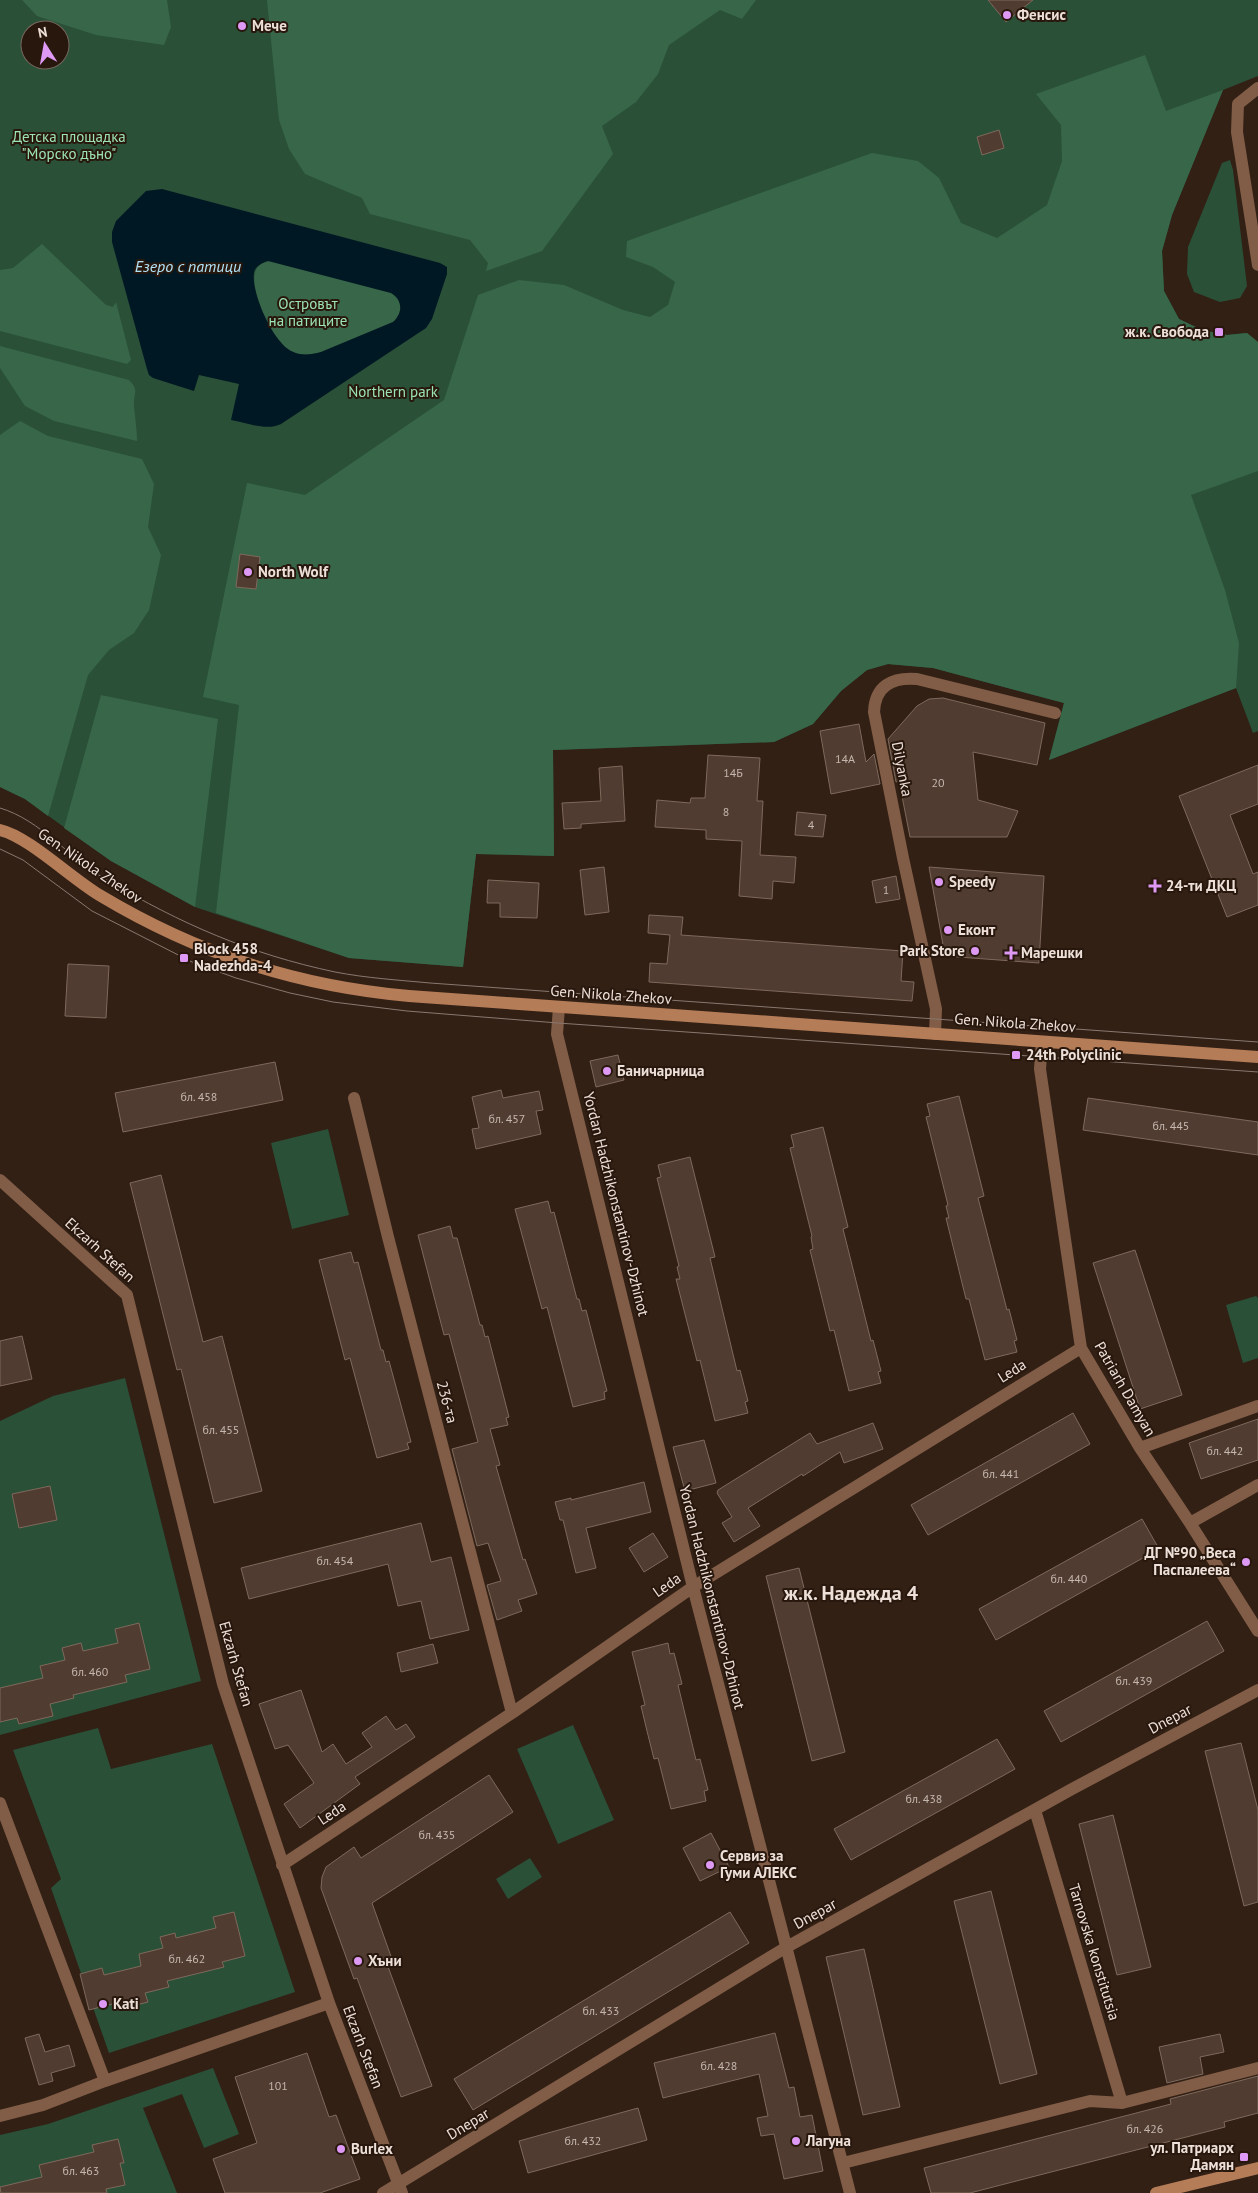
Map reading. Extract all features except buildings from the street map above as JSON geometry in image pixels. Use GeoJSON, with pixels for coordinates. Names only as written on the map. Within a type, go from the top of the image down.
{"type":"FeatureCollection","features":[{"type":"Feature","properties":{"kind":"street"},"geometry":{"type":"LineString","coordinates":[[1258,88],[1238,104],[1237,132],[1258,265]]}},
{"type":"Feature","properties":{"kind":"street","name":"Dilyanka"},"geometry":{"type":"LineString","coordinates":[[935,1034],[936,1009],[874,712],[875,699],[883,688],[892,682],[902,678],[917,679],[1055,713]]}},
{"type":"Feature","properties":{"kind":"street","name":"Gen. Nikola Zhekov"},"geometry":{"type":"LineString","coordinates":[[0,830],[22,840],[99,895],[138,918],[185,941],[240,962],[294,978],[373,993],[1258,1057]]}},
{"type":"Feature","properties":{"kind":"street","name":"Yordan Hadzhikonstantinov-Dzhinot"},"geometry":{"type":"LineString","coordinates":[[560,1007],[558,1034],[693,1587],[785,1948],[844,2163],[850,2193]]}},
{"type":"Feature","properties":{"kind":"street","name":"Patriarh Damyan"},"geometry":{"type":"LineString","coordinates":[[1042,1042],[1040,1069],[1081,1348],[1140,1448],[1258,1631]]}},
{"type":"Feature","properties":{"kind":"street","name":"236-та"},"geometry":{"type":"LineString","coordinates":[[354,1098],[388,1237],[512,1714]]}},
{"type":"Feature","properties":{"kind":"street","name":"Ekzarh Stefan"},"geometry":{"type":"LineString","coordinates":[[0,1180],[127,1295],[223,1684],[329,2003],[400,2189]]}},
{"type":"Feature","properties":{"kind":"street","name":"Leda"},"geometry":{"type":"LineString","coordinates":[[282,1865],[512,1714],[693,1587],[1081,1348]]}},
{"type":"Feature","properties":{"kind":"street"},"geometry":{"type":"LineString","coordinates":[[1140,1448],[1258,1406]]}},
{"type":"Feature","properties":{"kind":"street"},"geometry":{"type":"LineString","coordinates":[[1190,1523],[1258,1484]]}},
{"type":"Feature","properties":{"kind":"street","name":"Dnepar"},"geometry":{"type":"LineString","coordinates":[[383,2193],[400,2189],[785,1948],[1258,1690]]}},
{"type":"Feature","properties":{"kind":"street"},"geometry":{"type":"LineString","coordinates":[[0,1803],[104,2081]]}},
{"type":"Feature","properties":{"kind":"street","name":"Tarnovska konstitutsia"},"geometry":{"type":"LineString","coordinates":[[1035,1810],[1122,2103]]}},
{"type":"Feature","properties":{"kind":"street"},"geometry":{"type":"LineString","coordinates":[[0,2116],[43,2105],[104,2081],[329,2003]]}},
{"type":"Feature","properties":{"kind":"street"},"geometry":{"type":"LineString","coordinates":[[844,2163],[1090,2101],[1122,2103],[1258,2068]]}},
{"type":"Feature","properties":{"kind":"street"},"geometry":{"type":"LineString","coordinates":[[1156,2193],[1258,2168]]}},
{"type":"Feature","properties":{"kind":"green space","name":"Northern park"},"geometry":{"type":"Polygon","coordinates":[[[0,0],[1258,0],[1258,76],[1223,90],[1172,215],[1162,251],[1164,291],[1179,319],[1202,330],[1227,335],[1247,333],[1258,342],[1258,731],[1253,733],[1236,688],[1049,760],[1064,703],[933,668],[888,664],[867,670],[841,691],[813,724],[774,742],[553,750],[554,856],[476,854],[463,967],[349,958],[195,907],[111,861],[25,799],[0,787],[0,0]]]}},
{"type":"Feature","properties":{"kind":"green space"},"geometry":{"type":"Polygon","coordinates":[[[22,0],[167,0],[171,27],[164,45],[96,35],[70,27],[70,20],[49,20],[37,16],[22,0]]]}},
{"type":"Feature","properties":{"kind":"green space"},"geometry":{"type":"Polygon","coordinates":[[[267,0],[756,0],[742,19],[720,10],[669,45],[658,74],[636,102],[602,126],[613,154],[542,251],[486,271],[488,263],[470,240],[370,214],[362,198],[305,174],[289,149],[279,120],[267,0]]]}},
{"type":"Feature","properties":{"kind":"green space"},"geometry":{"type":"Polygon","coordinates":[[[1145,55],[1166,111],[1223,90],[1172,215],[1162,251],[1164,291],[1179,319],[1202,330],[1227,335],[1247,333],[1258,342],[1258,471],[1191,495],[1225,590],[1239,643],[1236,688],[1049,760],[1064,703],[933,668],[888,664],[867,670],[841,691],[813,724],[774,742],[553,750],[554,856],[476,854],[463,967],[349,958],[216,913],[239,705],[203,697],[247,483],[305,495],[444,400],[478,295],[519,280],[564,285],[623,310],[650,317],[668,305],[675,282],[653,267],[626,257],[627,241],[872,153],[918,161],[939,178],[961,223],[997,238],[1047,205],[1062,161],[1061,125],[1036,94],[1145,55]]]}},
{"type":"Feature","properties":{"kind":"green space"},"geometry":{"type":"Polygon","coordinates":[[[1230,160],[1233,170],[1247,286],[1240,298],[1220,302],[1194,292],[1187,274],[1188,247],[1222,163],[1230,160]]]}},
{"type":"Feature","properties":{"kind":"green space"},"geometry":{"type":"Polygon","coordinates":[[[42,244],[106,305],[113,307],[116,302],[131,360],[127,364],[0,331],[0,270],[13,268],[42,244]]]}},
{"type":"Feature","properties":{"kind":"green space","name":"Островът на патиците"},"geometry":{"type":"Polygon","coordinates":[[[273,261],[391,293],[400,303],[399,315],[393,322],[321,352],[313,354],[294,353],[284,346],[270,327],[259,304],[256,292],[254,281],[256,270],[262,264],[273,261]]]}},
{"type":"Feature","properties":{"kind":"green space"},"geometry":{"type":"Polygon","coordinates":[[[0,346],[129,380],[135,390],[134,406],[137,441],[54,421],[25,406],[0,368],[0,346]]]}},
{"type":"Feature","properties":{"kind":"green space"},"geometry":{"type":"Polygon","coordinates":[[[20,421],[48,436],[142,459],[154,484],[148,527],[161,555],[149,610],[134,633],[109,650],[88,675],[48,816],[25,799],[0,787],[0,435],[20,421]]]}},
{"type":"Feature","properties":{"kind":"green space"},"geometry":{"type":"Polygon","coordinates":[[[101,695],[218,719],[195,907],[111,861],[64,828],[101,695]]]}},
{"type":"Feature","properties":{"kind":"green space"},"geometry":{"type":"Polygon","coordinates":[[[328,1129],[349,1215],[292,1229],[271,1143],[328,1129]]]}},
{"type":"Feature","properties":{"kind":"green space"},"geometry":{"type":"Polygon","coordinates":[[[1256,1296],[1258,1298],[1258,1358],[1243,1363],[1226,1305],[1256,1296]]]}},
{"type":"Feature","properties":{"kind":"green space"},"geometry":{"type":"Polygon","coordinates":[[[125,1378],[201,1681],[0,1735],[0,1421],[53,1396],[125,1378]]]}},
{"type":"Feature","properties":{"kind":"green space"},"geometry":{"type":"Polygon","coordinates":[[[573,1725],[614,1820],[558,1844],[517,1749],[573,1725]]]}},
{"type":"Feature","properties":{"kind":"green space"},"geometry":{"type":"Polygon","coordinates":[[[98,1728],[111,1769],[212,1744],[295,1992],[109,2053],[51,1888],[61,1879],[13,1750],[98,1728]]]}},
{"type":"Feature","properties":{"kind":"green space"},"geometry":{"type":"Polygon","coordinates":[[[530,1858],[542,1877],[508,1899],[496,1879],[530,1858]]]}},
{"type":"Feature","properties":{"kind":"green space"},"geometry":{"type":"Polygon","coordinates":[[[213,2068],[239,2134],[204,2148],[182,2094],[143,2108],[177,2193],[0,2193],[0,2135],[48,2124],[213,2068]]]}},
{"type":"Feature","properties":{"kind":"water","name":"Езеро с патици"},"geometry":{"type":"Polygon","coordinates":[[[162,189],[440,263],[447,267],[447,274],[432,319],[426,328],[281,424],[263,427],[231,420],[239,384],[199,375],[194,391],[149,375],[112,242],[112,232],[116,221],[146,191],[162,189]],[[268,261],[257,267],[254,273],[256,292],[271,328],[284,346],[294,353],[309,354],[321,352],[393,322],[399,315],[400,303],[391,293],[268,261]]]}},
{"type":"Feature","properties":{"kind":"tram line"},"geometry":{"type":"LineString","coordinates":[[0,808],[29,821],[80,862],[107,880],[189,924],[245,947],[304,965],[335,972],[430,983],[1258,1042]]}},
{"type":"Feature","properties":{"kind":"tram line"},"geometry":{"type":"LineString","coordinates":[[0,849],[23,860],[92,911],[192,962],[236,978],[290,993],[333,1002],[407,1011],[558,1023],[1258,1072]]}},
{"type":"Feature","properties":{"kind":"place","name":"Фенсис"},"geometry":{"type":"Point","coordinates":[1007,15]}},
{"type":"Feature","properties":{"kind":"place","name":"Мече"},"geometry":{"type":"Point","coordinates":[242,26]}},
{"type":"Feature","properties":{"kind":"place","name":"ж.к. Свобода"},"geometry":{"type":"Point","coordinates":[1219,332]}},
{"type":"Feature","properties":{"kind":"place","name":"North Wolf"},"geometry":{"type":"Point","coordinates":[248,572]}},
{"type":"Feature","properties":{"kind":"place","name":"Speedy"},"geometry":{"type":"Point","coordinates":[939,882]}},
{"type":"Feature","properties":{"kind":"place","name":"24-ти ДКЦ"},"geometry":{"type":"Point","coordinates":[1155,886]}},
{"type":"Feature","properties":{"kind":"place","name":"Еконт"},"geometry":{"type":"Point","coordinates":[948,930]}},
{"type":"Feature","properties":{"kind":"place","name":"Park Store"},"geometry":{"type":"Point","coordinates":[975,951]}},
{"type":"Feature","properties":{"kind":"place","name":"Марешки"},"geometry":{"type":"Point","coordinates":[1011,953]}},
{"type":"Feature","properties":{"kind":"place","name":"Block 458 Nadezhda-4"},"geometry":{"type":"Point","coordinates":[184,958]}},
{"type":"Feature","properties":{"kind":"place","name":"24th Polyclinic"},"geometry":{"type":"Point","coordinates":[1016,1055]}},
{"type":"Feature","properties":{"kind":"place","name":"Баничарница"},"geometry":{"type":"Point","coordinates":[607,1071]}},
{"type":"Feature","properties":{"kind":"place","name":"ДГ №90 „Веса Паспалеева“"},"geometry":{"type":"Point","coordinates":[1246,1562]}},
{"type":"Feature","properties":{"kind":"place","name":"Сервиз за Гуми АЛЕКС"},"geometry":{"type":"Point","coordinates":[710,1865]}},
{"type":"Feature","properties":{"kind":"place","name":"Хъни"},"geometry":{"type":"Point","coordinates":[358,1961]}},
{"type":"Feature","properties":{"kind":"place","name":"Kati"},"geometry":{"type":"Point","coordinates":[103,2004]}},
{"type":"Feature","properties":{"kind":"place","name":"Лагуна"},"geometry":{"type":"Point","coordinates":[796,2141]}},
{"type":"Feature","properties":{"kind":"place","name":"Burlex"},"geometry":{"type":"Point","coordinates":[341,2149]}},
{"type":"Feature","properties":{"kind":"place","name":"ул. Патриарх Дамян"},"geometry":{"type":"Point","coordinates":[1244,2157]}},
{"type":"Feature","properties":{"kind":"district","name":"ж.к. Надежда 4"},"geometry":{"type":"Point","coordinates":[851,1593]}},
{"type":"Feature","properties":{"kind":"park label","name":"Детска площадка \"Морско дъно\""},"geometry":{"type":"Point","coordinates":[69,146]}}]}
